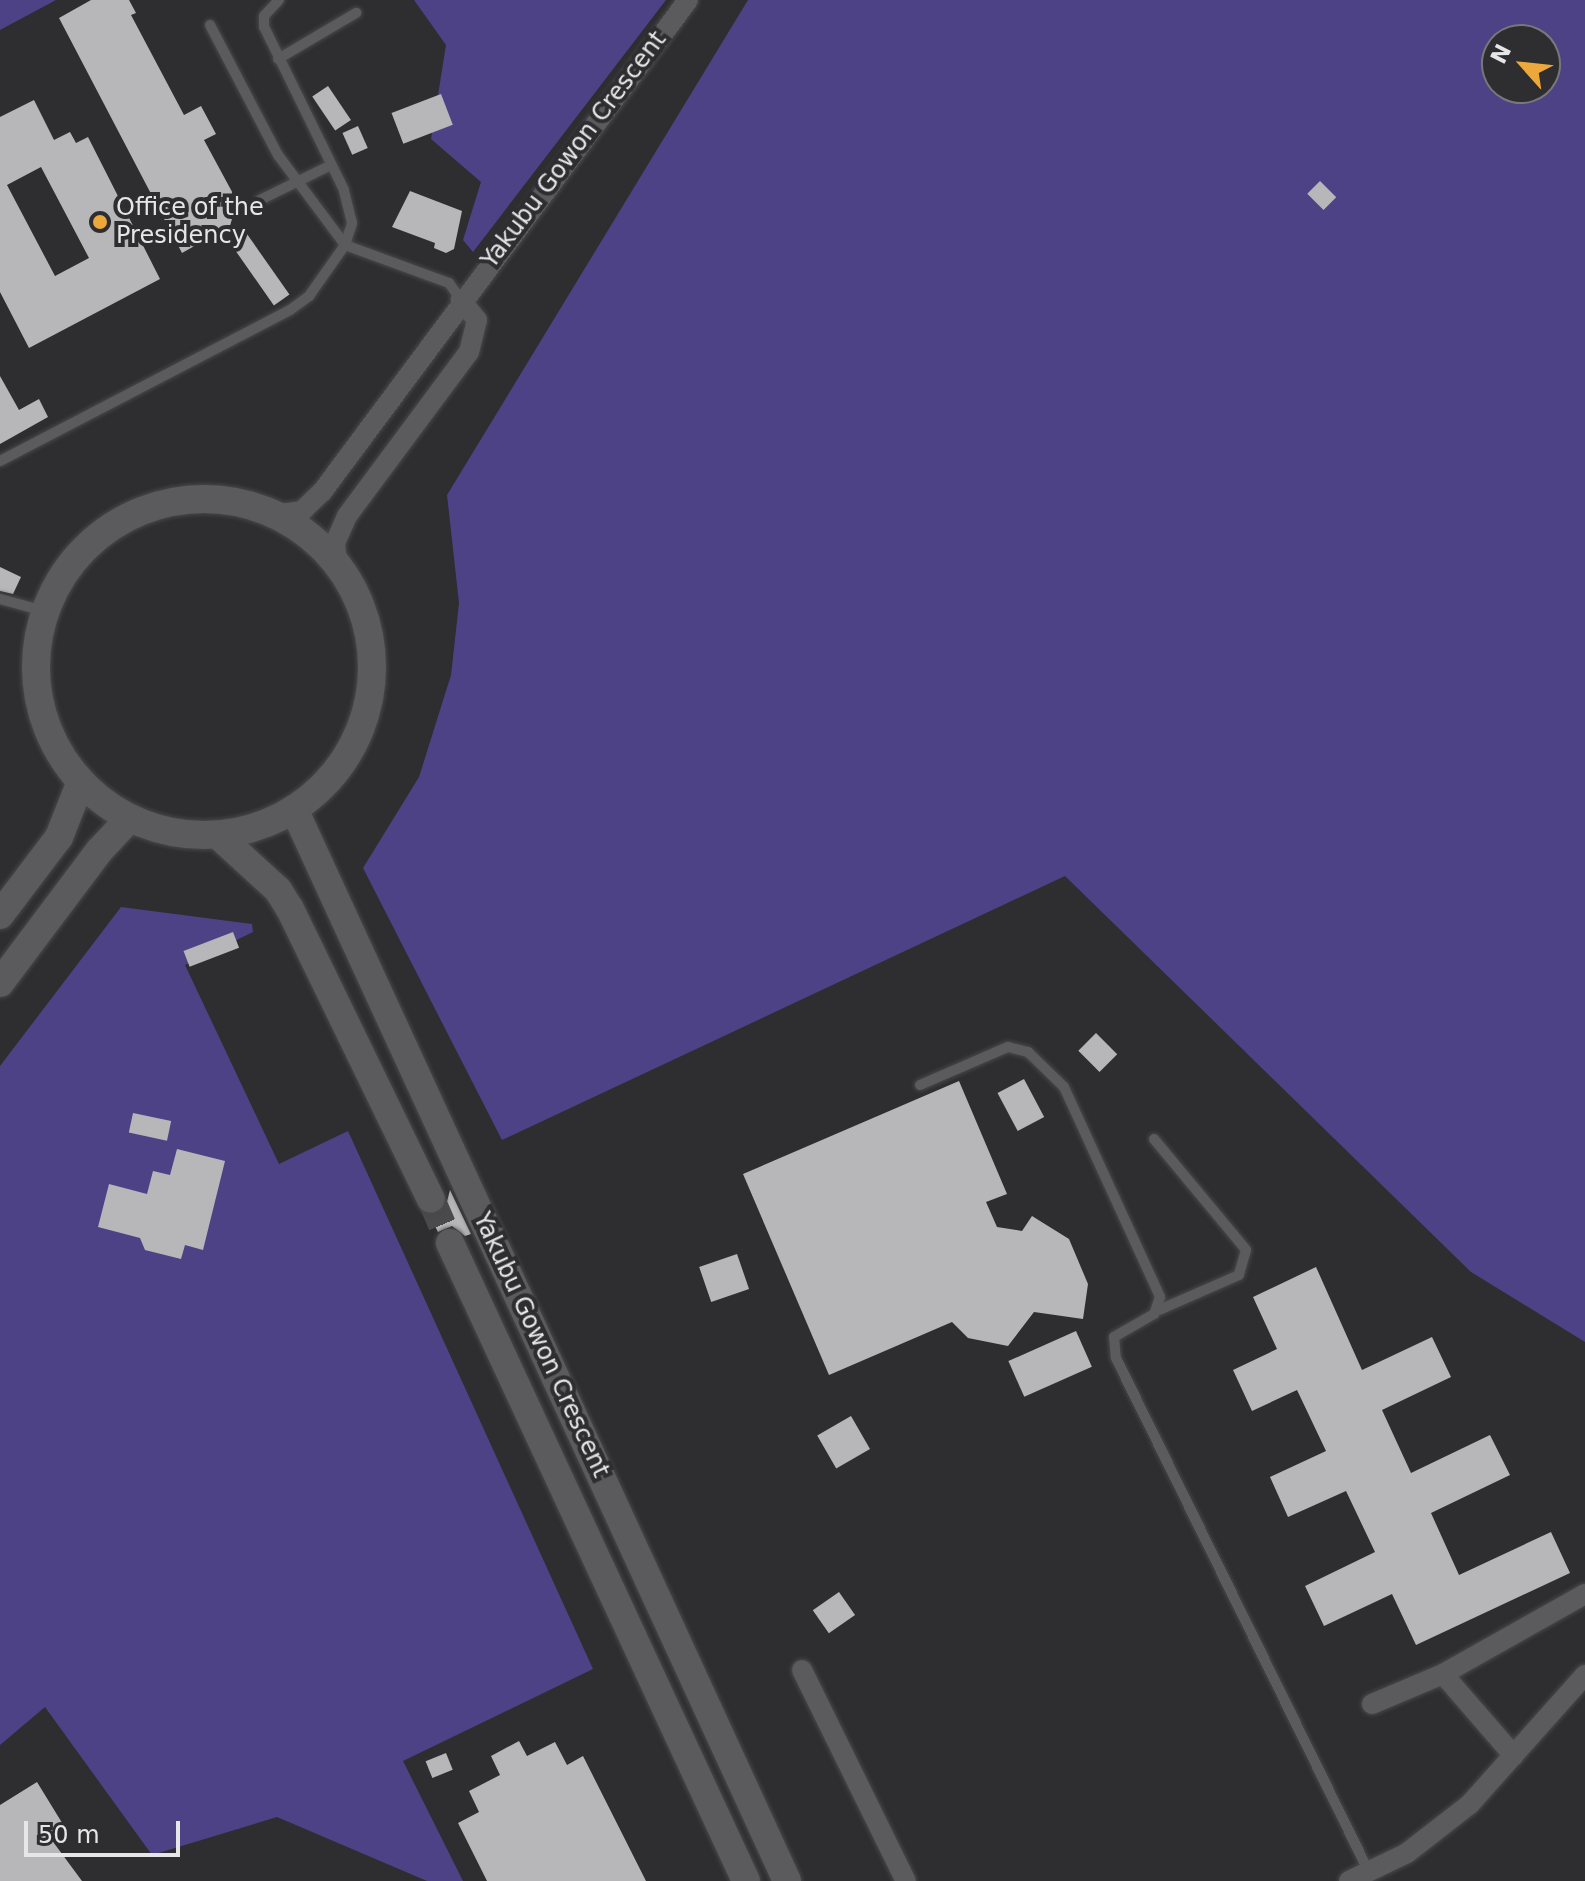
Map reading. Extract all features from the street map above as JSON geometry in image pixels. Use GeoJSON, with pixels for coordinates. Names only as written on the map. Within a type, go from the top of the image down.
{"type":"FeatureCollection","features":[{"type":"Feature","properties":{"kind":"street","name":"Yakubu Gowon Crescent"},"geometry":{"type":"LineString","coordinates":[[279,514],[302,511],[322,492],[461,300],[688,0]]}},
{"type":"Feature","properties":{"kind":"street"},"geometry":{"type":"LineString","coordinates":[[337,562],[335,543],[347,516],[469,352],[477,320],[461,300]]}},
{"type":"Feature","properties":{"kind":"street"},"geometry":{"type":"LineString","coordinates":[[225,498],[279,514],[311,535],[337,562],[361,602],[372,648],[370,695],[356,740],[330,779],[294,809],[263,825],[219,836],[173,834],[129,819],[80,784],[54,746],[38,703],[35,656],[44,611],[71,560],[114,523],[154,506],[225,498]]}},
{"type":"Feature","properties":{"kind":"street"},"geometry":{"type":"LineString","coordinates":[[0,915],[59,837],[80,784]]}},
{"type":"Feature","properties":{"kind":"street","name":"Yakubu Gowon Crescent"},"geometry":{"type":"LineString","coordinates":[[294,809],[787,1881]]}},
{"type":"Feature","properties":{"kind":"street"},"geometry":{"type":"LineString","coordinates":[[0,983],[100,850],[129,819]]}},
{"type":"Feature","properties":{"kind":"street"},"geometry":{"type":"LineString","coordinates":[[219,836],[278,890],[290,909],[431,1199]]}},
{"type":"Feature","properties":{"kind":"street"},"geometry":{"type":"LineString","coordinates":[[450,1243],[746,1881]]}},
{"type":"Feature","properties":{"kind":"street"},"geometry":{"type":"LineString","coordinates":[[1372,1704],[1443,1674],[1585,1594]]}},
{"type":"Feature","properties":{"kind":"street"},"geometry":{"type":"LineString","coordinates":[[802,1670],[906,1881]]}},
{"type":"Feature","properties":{"kind":"street"},"geometry":{"type":"LineString","coordinates":[[1443,1674],[1514,1756]]}},
{"type":"Feature","properties":{"kind":"street"},"geometry":{"type":"LineString","coordinates":[[1349,1881],[1442,1828],[1514,1756],[1585,1675]]}},
{"type":"Feature","properties":{"kind":"lane"},"geometry":{"type":"LineString","coordinates":[[0,461],[290,310],[309,296],[345,245],[352,223],[331,165],[278,59],[264,16],[279,0]]}},
{"type":"Feature","properties":{"kind":"lane"},"geometry":{"type":"LineString","coordinates":[[278,59],[356,13]]}},
{"type":"Feature","properties":{"kind":"lane"},"geometry":{"type":"LineString","coordinates":[[210,25],[297,183],[345,245],[449,283],[461,300]]}},
{"type":"Feature","properties":{"kind":"lane"},"geometry":{"type":"LineString","coordinates":[[260,200],[331,165]]}},
{"type":"Feature","properties":{"kind":"lane"},"geometry":{"type":"LineString","coordinates":[[0,599],[44,611]]}},
{"type":"Feature","properties":{"kind":"lane"},"geometry":{"type":"LineString","coordinates":[[920,1085],[1008,1047],[1028,1052],[1050,1070],[1064,1087],[1160,1297],[1159,1310]]}},
{"type":"Feature","properties":{"kind":"lane"},"geometry":{"type":"LineString","coordinates":[[1154,1139],[1246,1250],[1239,1275],[1119,1330],[1114,1337],[1116,1358],[1369,1872]]}},
{"type":"Feature","properties":{"kind":"shaded area"},"geometry":{"type":"Polygon","coordinates":[[[0,0],[56,0],[0,30],[0,0]]]}},
{"type":"Feature","properties":{"kind":"shaded area"},"geometry":{"type":"Polygon","coordinates":[[[414,0],[666,0],[473,252],[463,240],[481,182],[431,139],[446,45],[414,0]]]}},
{"type":"Feature","properties":{"kind":"shaded area"},"geometry":{"type":"Polygon","coordinates":[[[748,0],[1585,0],[1585,1342],[1471,1272],[1065,876],[502,1140],[363,868],[419,777],[451,675],[459,603],[447,495],[748,0]]]}},
{"type":"Feature","properties":{"kind":"shaded area"},"geometry":{"type":"Polygon","coordinates":[[[121,907],[252,924],[253,932],[185,965],[279,1164],[348,1131],[593,1669],[403,1761],[463,1881],[427,1881],[277,1817],[152,1855],[45,1707],[0,1745],[0,1066],[121,907]]]}},
{"type":"Feature","properties":{"kind":"building","name":"Office of the Presidency"},"geometry":{"type":"Polygon","coordinates":[[[91,0],[129,0],[136,13],[131,15],[184,115],[201,106],[216,134],[204,140],[237,201],[230,226],[182,253],[59,18],[91,0]]]}},
{"type":"Feature","properties":{"kind":"building"},"geometry":{"type":"Polygon","coordinates":[[[328,86],[351,120],[335,131],[312,97],[328,86]]]}},
{"type":"Feature","properties":{"kind":"building"},"geometry":{"type":"Polygon","coordinates":[[[441,94],[453,125],[403,144],[392,113],[441,94]]]}},
{"type":"Feature","properties":{"kind":"building","name":"Office of the Presidency"},"geometry":{"type":"Polygon","coordinates":[[[34,100],[54,140],[70,132],[76,143],[88,137],[160,279],[29,348],[0,292],[0,117],[34,100]],[[41,167],[7,185],[55,276],[89,258],[41,167]]]}},
{"type":"Feature","properties":{"kind":"building"},"geometry":{"type":"Polygon","coordinates":[[[358,126],[368,148],[352,155],[342,133],[358,126]]]}},
{"type":"Feature","properties":{"kind":"building"},"geometry":{"type":"Polygon","coordinates":[[[1320,181],[1336,197],[1324,210],[1307,194],[1320,181]]]}},
{"type":"Feature","properties":{"kind":"building"},"geometry":{"type":"Polygon","coordinates":[[[410,191],[462,211],[454,249],[446,253],[434,248],[435,243],[392,227],[410,191]]]}},
{"type":"Feature","properties":{"kind":"building"},"geometry":{"type":"Polygon","coordinates":[[[247,234],[289,295],[274,306],[231,245],[247,234]]]}},
{"type":"Feature","properties":{"kind":"building"},"geometry":{"type":"Polygon","coordinates":[[[0,376],[19,410],[39,399],[48,417],[0,444],[0,376]]]}},
{"type":"Feature","properties":{"kind":"building"},"geometry":{"type":"Polygon","coordinates":[[[0,567],[21,577],[13,594],[0,591],[0,567]]]}},
{"type":"Feature","properties":{"kind":"building"},"geometry":{"type":"Polygon","coordinates":[[[233,932],[239,948],[190,967],[184,951],[233,932]]]}},
{"type":"Feature","properties":{"kind":"building"},"geometry":{"type":"Polygon","coordinates":[[[1096,1033],[1117,1054],[1100,1072],[1078,1051],[1096,1033]]]}},
{"type":"Feature","properties":{"kind":"building"},"geometry":{"type":"Polygon","coordinates":[[[1024,1079],[1044,1117],[1018,1131],[998,1093],[1024,1079]]]}},
{"type":"Feature","properties":{"kind":"building"},"geometry":{"type":"Polygon","coordinates":[[[959,1081],[1007,1194],[986,1202],[997,1227],[1022,1231],[1032,1216],[1069,1239],[1088,1284],[1083,1319],[1034,1312],[1008,1346],[968,1338],[952,1322],[829,1375],[743,1174],[959,1081]]]}},
{"type":"Feature","properties":{"kind":"building"},"geometry":{"type":"Polygon","coordinates":[[[133,1113],[171,1121],[167,1141],[129,1133],[133,1113]]]}},
{"type":"Feature","properties":{"kind":"building"},"geometry":{"type":"Polygon","coordinates":[[[177,1149],[225,1161],[203,1250],[185,1245],[181,1259],[145,1250],[140,1238],[98,1227],[109,1184],[147,1194],[153,1171],[170,1175],[177,1149]]]}},
{"type":"Feature","properties":{"kind":"building"},"geometry":{"type":"Polygon","coordinates":[[[450,1190],[471,1234],[465,1236],[452,1226],[438,1232],[430,1216],[445,1209],[450,1190]]]}},
{"type":"Feature","properties":{"kind":"building"},"geometry":{"type":"Polygon","coordinates":[[[737,1254],[749,1289],[711,1302],[699,1267],[737,1254]]]}},
{"type":"Feature","properties":{"kind":"building"},"geometry":{"type":"Polygon","coordinates":[[[1316,1267],[1362,1370],[1432,1337],[1451,1377],[1382,1410],[1411,1473],[1490,1435],[1510,1475],[1431,1513],[1459,1575],[1551,1532],[1570,1573],[1416,1645],[1392,1594],[1324,1626],[1305,1586],[1375,1552],[1346,1491],[1288,1517],[1270,1477],[1326,1451],[1297,1390],[1252,1411],[1233,1370],[1277,1349],[1253,1297],[1316,1267]]]}},
{"type":"Feature","properties":{"kind":"building"},"geometry":{"type":"Polygon","coordinates":[[[1076,1331],[1092,1367],[1024,1397],[1008,1361],[1076,1331]]]}},
{"type":"Feature","properties":{"kind":"building"},"geometry":{"type":"Polygon","coordinates":[[[851,1416],[870,1449],[836,1468],[817,1436],[851,1416]]]}},
{"type":"Feature","properties":{"kind":"building"},"geometry":{"type":"Polygon","coordinates":[[[839,1592],[855,1615],[829,1633],[813,1610],[839,1592]]]}},
{"type":"Feature","properties":{"kind":"building"},"geometry":{"type":"Polygon","coordinates":[[[519,1741],[527,1756],[555,1742],[567,1765],[583,1756],[646,1881],[487,1881],[458,1823],[479,1812],[469,1791],[500,1775],[491,1756],[519,1741]]]}},
{"type":"Feature","properties":{"kind":"building"},"geometry":{"type":"Polygon","coordinates":[[[446,1753],[453,1770],[432,1778],[426,1761],[446,1753]]]}},
{"type":"Feature","properties":{"kind":"building"},"geometry":{"type":"Polygon","coordinates":[[[37,1782],[64,1826],[48,1835],[82,1881],[0,1881],[0,1805],[37,1782]]]}},
{"type":"Feature","properties":{"kind":"tunnel"},"geometry":{"type":"LineString","coordinates":[[431,1199],[450,1243]]}},
{"type":"Feature","properties":{"kind":"place","name":"Office of the Presidency"},"geometry":{"type":"Point","coordinates":[100,222]}}]}
